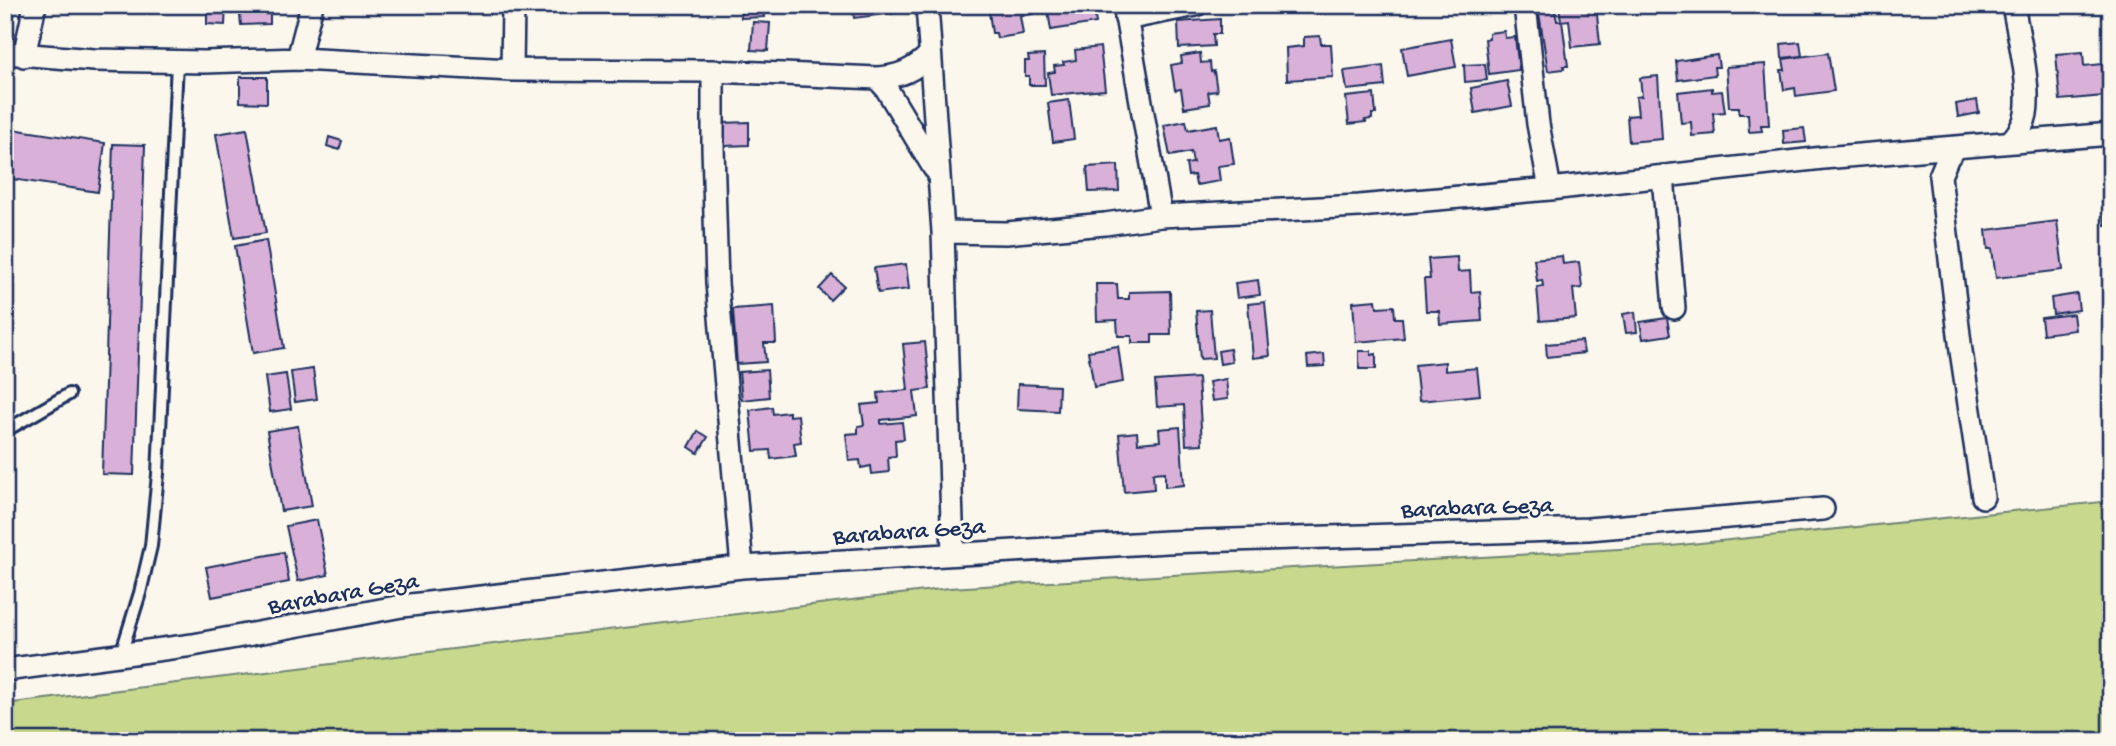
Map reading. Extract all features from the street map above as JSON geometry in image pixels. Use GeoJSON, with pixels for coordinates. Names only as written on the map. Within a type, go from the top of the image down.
{"type":"FeatureCollection","features":[{"type":"Feature","properties":{"kind":"street"},"geometry":{"type":"LineString","coordinates":[[36,5],[15,54],[177,62],[298,59],[512,70],[713,71],[877,78],[908,72],[930,54]]}},
{"type":"Feature","properties":{"kind":"street"},"geometry":{"type":"LineString","coordinates":[[298,59],[312,5]]}},
{"type":"Feature","properties":{"kind":"street"},"geometry":{"type":"LineString","coordinates":[[512,70],[513,5]]}},
{"type":"Feature","properties":{"kind":"street"},"geometry":{"type":"LineString","coordinates":[[927,5],[943,232],[953,554]]}},
{"type":"Feature","properties":{"kind":"street"},"geometry":{"type":"LineString","coordinates":[[1161,216],[1125,12],[1196,5]]}},
{"type":"Feature","properties":{"kind":"street"},"geometry":{"type":"LineString","coordinates":[[1525,5],[1538,124],[1550,189]]}},
{"type":"Feature","properties":{"kind":"street"},"geometry":{"type":"LineString","coordinates":[[2010,142],[2022,126],[2027,113],[2013,5]]}},
{"type":"Feature","properties":{"kind":"street"},"geometry":{"type":"LineString","coordinates":[[713,71],[717,283],[736,528],[742,567]]}},
{"type":"Feature","properties":{"kind":"street"},"geometry":{"type":"LineString","coordinates":[[877,78],[926,153],[939,179]]}},
{"type":"Feature","properties":{"kind":"street"},"geometry":{"type":"LineString","coordinates":[[943,232],[1006,233],[1161,216],[1359,206],[1550,189],[1823,158],[2010,142],[2105,138]]}},
{"type":"Feature","properties":{"kind":"street"},"geometry":{"type":"LineString","coordinates":[[1940,176],[1948,157],[1957,148]]}},
{"type":"Feature","properties":{"kind":"street"},"geometry":{"type":"LineString","coordinates":[[1916,152],[1934,167],[1940,176],[1961,351],[1983,497]]}},
{"type":"Feature","properties":{"kind":"street"},"geometry":{"type":"LineString","coordinates":[[1662,176],[1674,307]]}},
{"type":"Feature","properties":{"kind":"street","name":"Barabara Geza"},"geometry":{"type":"LineString","coordinates":[[5,670],[193,645],[402,606],[742,567],[1249,539],[1588,529],[1823,509]]}},
{"type":"Feature","properties":{"kind":"lane"},"geometry":{"type":"LineString","coordinates":[[121,654],[151,546],[158,474],[177,62]]}},
{"type":"Feature","properties":{"kind":"lane"},"geometry":{"type":"LineString","coordinates":[[5,431],[69,394]]}},
{"type":"Feature","properties":{"kind":"green space"},"geometry":{"type":"Polygon","coordinates":[[[2111,501],[2111,741],[5,741],[5,704],[949,588],[1671,546],[2111,501]]]}},
{"type":"Feature","properties":{"kind":"building"},"geometry":{"type":"Polygon","coordinates":[[[207,5],[226,5],[225,25],[207,24],[207,5]]]}},
{"type":"Feature","properties":{"kind":"building"},"geometry":{"type":"Polygon","coordinates":[[[239,5],[282,5],[282,9],[270,10],[270,24],[241,25],[239,5]]]}},
{"type":"Feature","properties":{"kind":"building"},"geometry":{"type":"Polygon","coordinates":[[[598,5],[650,5],[651,6],[599,9],[598,5]]]}},
{"type":"Feature","properties":{"kind":"building"},"geometry":{"type":"Polygon","coordinates":[[[731,5],[766,5],[767,10],[763,11],[764,17],[741,18],[741,9],[731,10],[731,5]]]}},
{"type":"Feature","properties":{"kind":"building"},"geometry":{"type":"Polygon","coordinates":[[[852,5],[894,5],[895,13],[854,18],[852,5]]]}},
{"type":"Feature","properties":{"kind":"building"},"geometry":{"type":"Polygon","coordinates":[[[988,5],[1032,5],[1033,14],[1020,16],[1023,34],[997,38],[996,33],[992,33],[988,5]]]}},
{"type":"Feature","properties":{"kind":"building"},"geometry":{"type":"Polygon","coordinates":[[[1047,5],[1093,5],[1096,23],[1051,30],[1047,5]]]}},
{"type":"Feature","properties":{"kind":"building"},"geometry":{"type":"Polygon","coordinates":[[[1559,5],[1596,5],[1600,44],[1572,47],[1569,20],[1561,21],[1559,5]]]}},
{"type":"Feature","properties":{"kind":"building"},"geometry":{"type":"Polygon","coordinates":[[[1555,11],[1557,21],[1562,21],[1568,66],[1548,71],[1539,13],[1555,11]]]}},
{"type":"Feature","properties":{"kind":"building"},"geometry":{"type":"Polygon","coordinates":[[[1220,19],[1220,34],[1213,34],[1214,46],[1179,48],[1178,22],[1220,19]]]}},
{"type":"Feature","properties":{"kind":"building"},"geometry":{"type":"Polygon","coordinates":[[[753,22],[770,23],[768,51],[751,50],[753,22]]]}},
{"type":"Feature","properties":{"kind":"building"},"geometry":{"type":"Polygon","coordinates":[[[1504,31],[1505,38],[1515,37],[1519,70],[1489,74],[1485,39],[1489,38],[1489,33],[1504,31]]]}},
{"type":"Feature","properties":{"kind":"building"},"geometry":{"type":"Polygon","coordinates":[[[1320,36],[1321,44],[1331,44],[1333,77],[1287,80],[1286,48],[1304,46],[1304,37],[1320,36]]]}},
{"type":"Feature","properties":{"kind":"building"},"geometry":{"type":"Polygon","coordinates":[[[1451,39],[1456,67],[1407,76],[1402,48],[1451,39]]]}},
{"type":"Feature","properties":{"kind":"building"},"geometry":{"type":"Polygon","coordinates":[[[1800,42],[1802,56],[1782,58],[1781,44],[1800,42]]]}},
{"type":"Feature","properties":{"kind":"building"},"geometry":{"type":"Polygon","coordinates":[[[1100,47],[1105,90],[1051,95],[1048,73],[1055,72],[1054,66],[1076,60],[1075,50],[1100,47]]]}},
{"type":"Feature","properties":{"kind":"building"},"geometry":{"type":"Polygon","coordinates":[[[2083,52],[2084,66],[2102,64],[2104,96],[2060,100],[2056,54],[2083,52]]]}},
{"type":"Feature","properties":{"kind":"building"},"geometry":{"type":"Polygon","coordinates":[[[1200,53],[1201,63],[1210,62],[1217,91],[1208,92],[1210,104],[1184,108],[1181,89],[1175,90],[1171,65],[1182,63],[1181,56],[1200,53]]]}},
{"type":"Feature","properties":{"kind":"building"},"geometry":{"type":"Polygon","coordinates":[[[1828,53],[1834,91],[1796,96],[1795,88],[1784,90],[1781,70],[1785,70],[1783,59],[1828,53]]]}},
{"type":"Feature","properties":{"kind":"building"},"geometry":{"type":"Polygon","coordinates":[[[1044,55],[1045,85],[1029,85],[1029,76],[1025,76],[1025,61],[1029,61],[1028,56],[1044,55]]]}},
{"type":"Feature","properties":{"kind":"building"},"geometry":{"type":"Polygon","coordinates":[[[1717,55],[1719,67],[1714,67],[1715,75],[1678,80],[1676,61],[1717,55]]]}},
{"type":"Feature","properties":{"kind":"building"},"geometry":{"type":"Polygon","coordinates":[[[1485,64],[1487,80],[1465,82],[1464,65],[1485,64]]]}},
{"type":"Feature","properties":{"kind":"building"},"geometry":{"type":"Polygon","coordinates":[[[1765,64],[1769,125],[1761,125],[1762,131],[1749,132],[1748,114],[1739,114],[1739,107],[1729,107],[1726,67],[1765,64]]]}},
{"type":"Feature","properties":{"kind":"building"},"geometry":{"type":"Polygon","coordinates":[[[1383,66],[1385,86],[1347,90],[1344,71],[1383,66]]]}},
{"type":"Feature","properties":{"kind":"building"},"geometry":{"type":"Polygon","coordinates":[[[1658,76],[1662,139],[1629,142],[1627,116],[1638,115],[1636,97],[1642,96],[1640,78],[1658,76]]]}},
{"type":"Feature","properties":{"kind":"building"},"geometry":{"type":"Polygon","coordinates":[[[240,77],[267,77],[267,103],[240,102],[240,77]]]}},
{"type":"Feature","properties":{"kind":"building"},"geometry":{"type":"Polygon","coordinates":[[[1507,81],[1512,106],[1475,113],[1471,88],[1507,81]]]}},
{"type":"Feature","properties":{"kind":"building"},"geometry":{"type":"Polygon","coordinates":[[[1712,88],[1712,92],[1722,91],[1725,112],[1713,113],[1715,134],[1692,136],[1691,122],[1681,123],[1678,92],[1712,88]]]}},
{"type":"Feature","properties":{"kind":"building"},"geometry":{"type":"Polygon","coordinates":[[[1374,94],[1376,114],[1372,114],[1372,119],[1349,124],[1346,97],[1374,94]]]}},
{"type":"Feature","properties":{"kind":"building"},"geometry":{"type":"Polygon","coordinates":[[[1069,100],[1074,139],[1053,142],[1048,103],[1069,100]]]}},
{"type":"Feature","properties":{"kind":"building"},"geometry":{"type":"Polygon","coordinates":[[[1977,100],[1979,113],[1958,117],[1956,104],[1977,100]]]}},
{"type":"Feature","properties":{"kind":"building"},"geometry":{"type":"Polygon","coordinates":[[[1186,121],[1188,130],[1217,125],[1219,139],[1230,137],[1234,164],[1218,166],[1220,181],[1196,185],[1194,175],[1188,176],[1186,164],[1193,163],[1191,152],[1170,156],[1164,125],[1186,121]]]}},
{"type":"Feature","properties":{"kind":"building"},"geometry":{"type":"Polygon","coordinates":[[[749,122],[749,145],[724,146],[723,123],[749,122]]]}},
{"type":"Feature","properties":{"kind":"building"},"geometry":{"type":"Polygon","coordinates":[[[5,128],[105,143],[98,192],[5,178],[5,128]]]}},
{"type":"Feature","properties":{"kind":"building"},"geometry":{"type":"Polygon","coordinates":[[[1804,128],[1806,142],[1784,144],[1783,130],[1804,128]]]}},
{"type":"Feature","properties":{"kind":"building"},"geometry":{"type":"Polygon","coordinates":[[[247,129],[266,233],[234,238],[216,134],[247,129]]]}},
{"type":"Feature","properties":{"kind":"building"},"geometry":{"type":"Polygon","coordinates":[[[329,137],[342,141],[339,150],[327,146],[329,137]]]}},
{"type":"Feature","properties":{"kind":"building"},"geometry":{"type":"Polygon","coordinates":[[[113,144],[145,145],[134,475],[102,474],[113,144]]]}},
{"type":"Feature","properties":{"kind":"building"},"geometry":{"type":"Polygon","coordinates":[[[1118,165],[1119,191],[1089,192],[1087,167],[1118,165]]]}},
{"type":"Feature","properties":{"kind":"building"},"geometry":{"type":"Polygon","coordinates":[[[2111,197],[2111,224],[2105,225],[2102,198],[2111,197]]]}},
{"type":"Feature","properties":{"kind":"building"},"geometry":{"type":"Polygon","coordinates":[[[2057,221],[2063,270],[1996,278],[1986,230],[2057,221]]]}},
{"type":"Feature","properties":{"kind":"building"},"geometry":{"type":"Polygon","coordinates":[[[266,240],[284,348],[253,353],[235,246],[266,240]]]}},
{"type":"Feature","properties":{"kind":"building"},"geometry":{"type":"Polygon","coordinates":[[[1562,256],[1563,264],[1579,262],[1582,288],[1573,289],[1576,318],[1540,321],[1537,287],[1543,286],[1542,280],[1537,281],[1534,259],[1562,256]]]}},
{"type":"Feature","properties":{"kind":"building"},"geometry":{"type":"Polygon","coordinates":[[[1457,257],[1458,272],[1470,271],[1471,292],[1480,291],[1482,321],[1440,324],[1439,311],[1426,311],[1424,279],[1430,279],[1428,259],[1457,257]]]}},
{"type":"Feature","properties":{"kind":"building"},"geometry":{"type":"Polygon","coordinates":[[[906,264],[909,289],[878,293],[874,268],[906,264]]]}},
{"type":"Feature","properties":{"kind":"building"},"geometry":{"type":"Polygon","coordinates":[[[832,275],[844,286],[830,300],[819,289],[832,275]]]}},
{"type":"Feature","properties":{"kind":"building"},"geometry":{"type":"Polygon","coordinates":[[[1258,280],[1260,295],[1237,298],[1235,283],[1258,280]]]}},
{"type":"Feature","properties":{"kind":"building"},"geometry":{"type":"Polygon","coordinates":[[[1096,284],[1117,284],[1118,299],[1129,299],[1129,292],[1170,291],[1171,335],[1152,335],[1152,343],[1132,343],[1132,336],[1118,336],[1117,320],[1097,321],[1096,284]]]}},
{"type":"Feature","properties":{"kind":"building"},"geometry":{"type":"Polygon","coordinates":[[[2077,294],[2079,310],[2053,314],[2051,298],[2077,294]]]}},
{"type":"Feature","properties":{"kind":"building"},"geometry":{"type":"Polygon","coordinates":[[[1376,300],[1377,307],[1394,306],[1395,318],[1402,318],[1404,338],[1356,342],[1353,302],[1376,300]]]}},
{"type":"Feature","properties":{"kind":"building"},"geometry":{"type":"Polygon","coordinates":[[[1265,302],[1270,356],[1253,358],[1248,304],[1265,302]]]}},
{"type":"Feature","properties":{"kind":"building"},"geometry":{"type":"Polygon","coordinates":[[[774,306],[776,343],[764,343],[766,362],[737,364],[733,309],[774,306]]]}},
{"type":"Feature","properties":{"kind":"building"},"geometry":{"type":"Polygon","coordinates":[[[1210,310],[1214,358],[1200,359],[1196,311],[1210,310]]]}},
{"type":"Feature","properties":{"kind":"building"},"geometry":{"type":"Polygon","coordinates":[[[1635,312],[1637,332],[1626,333],[1623,314],[1635,312]]]}},
{"type":"Feature","properties":{"kind":"building"},"geometry":{"type":"Polygon","coordinates":[[[2073,314],[2075,330],[2043,334],[2041,318],[2073,314]]]}},
{"type":"Feature","properties":{"kind":"building"},"geometry":{"type":"Polygon","coordinates":[[[1667,318],[1670,335],[1643,339],[1640,322],[1667,318]]]}},
{"type":"Feature","properties":{"kind":"building"},"geometry":{"type":"Polygon","coordinates":[[[1582,341],[1584,353],[1547,357],[1546,344],[1582,341]]]}},
{"type":"Feature","properties":{"kind":"building"},"geometry":{"type":"Polygon","coordinates":[[[925,342],[930,389],[914,391],[917,416],[881,420],[881,424],[902,422],[904,439],[895,440],[896,456],[888,457],[889,472],[872,474],[871,466],[861,468],[860,460],[849,461],[846,434],[858,433],[858,426],[864,425],[861,405],[879,403],[878,393],[908,390],[903,344],[925,342]]]}},
{"type":"Feature","properties":{"kind":"building"},"geometry":{"type":"Polygon","coordinates":[[[1118,346],[1123,382],[1094,387],[1088,351],[1118,346]]]}},
{"type":"Feature","properties":{"kind":"building"},"geometry":{"type":"Polygon","coordinates":[[[1230,349],[1232,362],[1220,364],[1218,351],[1230,349]]]}},
{"type":"Feature","properties":{"kind":"building"},"geometry":{"type":"Polygon","coordinates":[[[1359,351],[1376,354],[1376,369],[1359,369],[1359,351]]]}},
{"type":"Feature","properties":{"kind":"building"},"geometry":{"type":"Polygon","coordinates":[[[1324,354],[1325,366],[1308,367],[1307,356],[1324,354]]]}},
{"type":"Feature","properties":{"kind":"building"},"geometry":{"type":"Polygon","coordinates":[[[1445,362],[1445,371],[1477,368],[1480,395],[1419,401],[1415,365],[1445,362]]]}},
{"type":"Feature","properties":{"kind":"building"},"geometry":{"type":"Polygon","coordinates":[[[313,369],[317,399],[295,402],[291,372],[313,369]]]}},
{"type":"Feature","properties":{"kind":"building"},"geometry":{"type":"Polygon","coordinates":[[[767,370],[769,397],[742,400],[739,372],[767,370]]]}},
{"type":"Feature","properties":{"kind":"building"},"geometry":{"type":"Polygon","coordinates":[[[286,374],[291,409],[270,412],[265,377],[286,374]]]}},
{"type":"Feature","properties":{"kind":"building"},"geometry":{"type":"Polygon","coordinates":[[[1198,378],[1202,444],[1186,445],[1184,405],[1157,407],[1155,381],[1198,378]]]}},
{"type":"Feature","properties":{"kind":"building"},"geometry":{"type":"Polygon","coordinates":[[[1226,379],[1228,399],[1212,401],[1209,382],[1226,379]]]}},
{"type":"Feature","properties":{"kind":"building"},"geometry":{"type":"Polygon","coordinates":[[[1018,384],[1059,386],[1058,411],[1017,409],[1018,384]]]}},
{"type":"Feature","properties":{"kind":"building"},"geometry":{"type":"Polygon","coordinates":[[[772,407],[773,414],[789,412],[789,416],[798,415],[801,442],[794,443],[796,456],[771,459],[770,450],[754,451],[750,410],[772,407]]]}},
{"type":"Feature","properties":{"kind":"building"},"geometry":{"type":"Polygon","coordinates":[[[298,426],[312,506],[281,511],[267,431],[298,426]]]}},
{"type":"Feature","properties":{"kind":"building"},"geometry":{"type":"Polygon","coordinates":[[[1180,427],[1184,485],[1165,487],[1165,472],[1153,473],[1154,489],[1124,492],[1119,434],[1137,432],[1138,443],[1160,441],[1159,429],[1180,427]]]}},
{"type":"Feature","properties":{"kind":"building"},"geometry":{"type":"Polygon","coordinates":[[[698,431],[708,437],[698,453],[689,447],[698,431]]]}},
{"type":"Feature","properties":{"kind":"building"},"geometry":{"type":"Polygon","coordinates":[[[317,520],[328,575],[298,581],[286,526],[317,520]]]}},
{"type":"Feature","properties":{"kind":"building"},"geometry":{"type":"Polygon","coordinates":[[[284,552],[289,582],[212,597],[206,567],[284,552]]]}}]}
